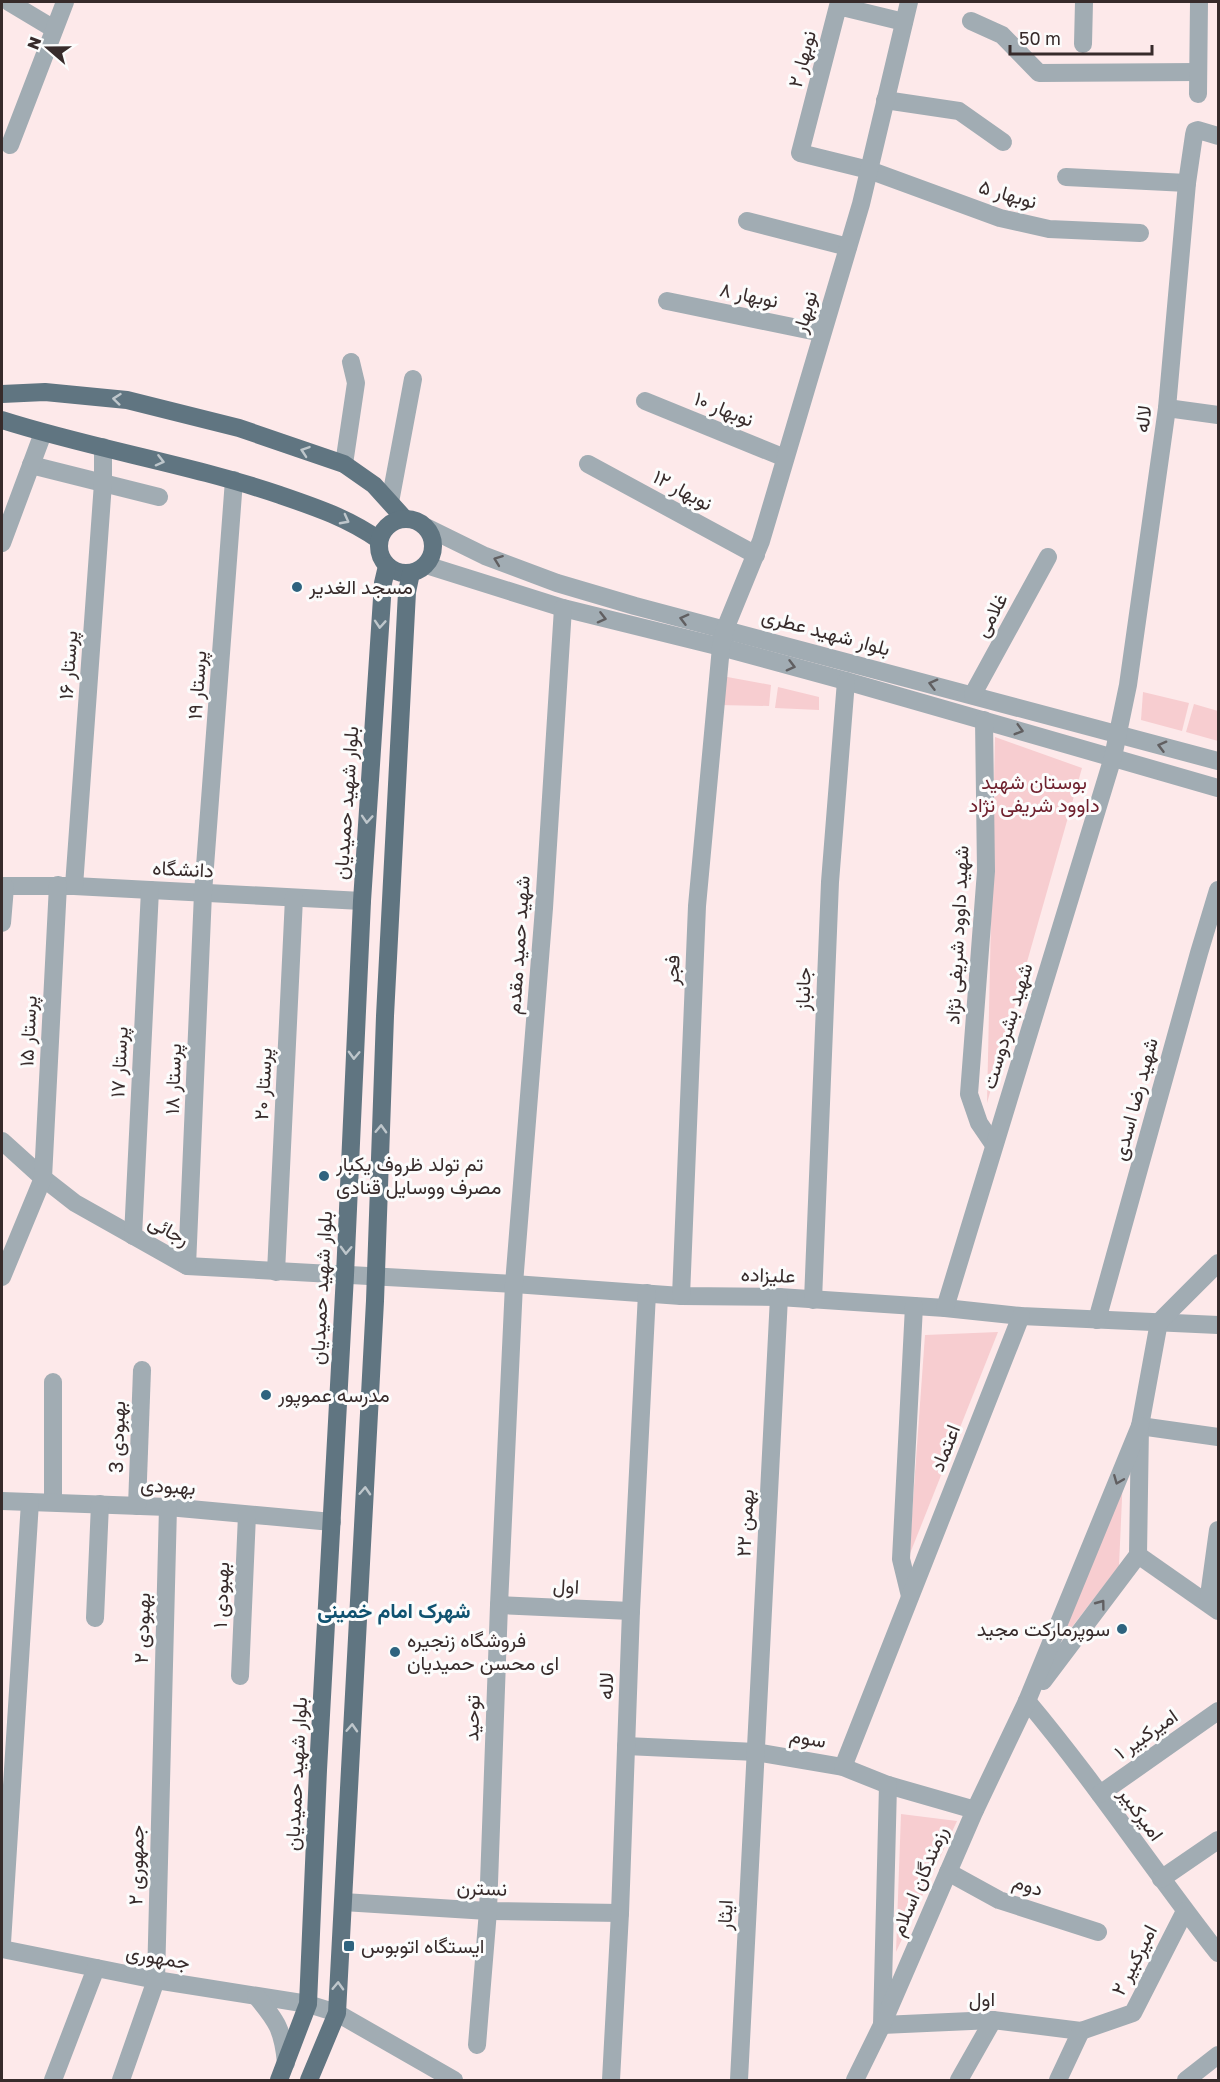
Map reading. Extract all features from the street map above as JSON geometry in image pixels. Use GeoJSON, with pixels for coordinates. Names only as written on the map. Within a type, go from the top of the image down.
{"type":"FeatureCollection","features":[{"type":"Feature","properties":{"kind":"main road"},"geometry":{"type":"LineString","coordinates":[[2,394],[45,392],[127,400],[239,428],[344,464],[374,485],[404,518]]}},
{"type":"Feature","properties":{"kind":"main road"},"geometry":{"type":"LineString","coordinates":[[2,420],[43,433],[234,480],[335,514],[379,540]]}},
{"type":"Feature","properties":{"kind":"main road"},"geometry":{"type":"LineString","coordinates":[[309,2080],[338,2013],[376,1277],[385,1016],[407,592],[418,569],[433,550],[433,541],[428,528],[415,520],[404,518],[387,526],[379,540],[381,558],[387,566],[398,572],[418,569]]}},
{"type":"Feature","properties":{"kind":"main road","name":"بلوار شهید حمیدیان"},"geometry":{"type":"LineString","coordinates":[[283,2072],[308,2004],[362,901],[381,608],[387,566]]}},
{"type":"Feature","properties":{"kind":"main road"},"geometry":{"type":"LineString","coordinates":[[356,1017],[385,1016]]}},
{"type":"Feature","properties":{"kind":"main road"},"geometry":{"type":"LineString","coordinates":[[332,1522],[363,1524]]}},
{"type":"Feature","properties":{"kind":"main road"},"geometry":{"type":"LineString","coordinates":[[318,1770],[349,1770]]}},
{"type":"Feature","properties":{"kind":"street"},"geometry":{"type":"LineString","coordinates":[[9,2],[54,28]]}},
{"type":"Feature","properties":{"kind":"street"},"geometry":{"type":"LineString","coordinates":[[10,145],[65,2]]}},
{"type":"Feature","properties":{"kind":"street","name":"نوبهار"},"geometry":{"type":"LineString","coordinates":[[723,638],[756,555],[848,247],[909,2]]}},
{"type":"Feature","properties":{"kind":"street"},"geometry":{"type":"LineString","coordinates":[[1083,44],[1084,2]]}},
{"type":"Feature","properties":{"kind":"street"},"geometry":{"type":"LineString","coordinates":[[1198,94],[1199,2]]}},
{"type":"Feature","properties":{"kind":"street","name":"نوبهار ۲"},"geometry":{"type":"LineString","coordinates":[[800,153],[838,6],[853,5],[904,22]]}},
{"type":"Feature","properties":{"kind":"street"},"geometry":{"type":"LineString","coordinates":[[971,21],[1002,34],[1039,73],[1198,72]]}},
{"type":"Feature","properties":{"kind":"street"},"geometry":{"type":"LineString","coordinates":[[885,100],[959,111],[1003,142]]}},
{"type":"Feature","properties":{"kind":"street","name":"لاله"},"geometry":{"type":"LineString","coordinates":[[1113,757],[1128,685],[1167,408],[1187,183],[1195,131],[1218,136]]}},
{"type":"Feature","properties":{"kind":"street","name":"نوبهار ۵"},"geometry":{"type":"LineString","coordinates":[[800,153],[869,170],[1000,218],[1049,229],[1140,233]]}},
{"type":"Feature","properties":{"kind":"street"},"geometry":{"type":"LineString","coordinates":[[1066,177],[1187,183]]}},
{"type":"Feature","properties":{"kind":"street"},"geometry":{"type":"LineString","coordinates":[[747,221],[848,247]]}},
{"type":"Feature","properties":{"kind":"street","name":"نوبهار ۸"},"geometry":{"type":"LineString","coordinates":[[667,301],[822,333]]}},
{"type":"Feature","properties":{"kind":"street"},"geometry":{"type":"LineString","coordinates":[[344,464],[356,383],[351,362]]}},
{"type":"Feature","properties":{"kind":"street"},"geometry":{"type":"LineString","coordinates":[[390,502],[413,379]]}},
{"type":"Feature","properties":{"kind":"street","name":"نوبهار ۱۰"},"geometry":{"type":"LineString","coordinates":[[645,402],[785,458]]}},
{"type":"Feature","properties":{"kind":"street"},"geometry":{"type":"LineString","coordinates":[[1167,408],[1218,415]]}},
{"type":"Feature","properties":{"kind":"street"},"geometry":{"type":"LineString","coordinates":[[2,543],[43,433]]}},
{"type":"Feature","properties":{"kind":"street","name":"پرستار ۱۶"},"geometry":{"type":"LineString","coordinates":[[66,886],[103,483],[103,447]]}},
{"type":"Feature","properties":{"kind":"street","name":"نوبهار ۱۲"},"geometry":{"type":"LineString","coordinates":[[588,464],[756,555]]}},
{"type":"Feature","properties":{"kind":"street"},"geometry":{"type":"LineString","coordinates":[[31,465],[159,497]]}},
{"type":"Feature","properties":{"kind":"street","name":"پرستار ۱۹"},"geometry":{"type":"LineString","coordinates":[[203,893],[234,480]]}},
{"type":"Feature","properties":{"kind":"street","name":"بلوار شهید عطری"},"geometry":{"type":"LineString","coordinates":[[428,528],[485,555],[557,583],[635,606],[846,681],[1218,788]]}},
{"type":"Feature","properties":{"kind":"street","name":"غلامی"},"geometry":{"type":"LineString","coordinates":[[973,694],[1048,557]]}},
{"type":"Feature","properties":{"kind":"street","name":"بلوار شهید عطری"},"geometry":{"type":"LineString","coordinates":[[418,569],[563,609],[723,638],[973,694],[1218,761]]}},
{"type":"Feature","properties":{"kind":"street","name":"شهید حمید مقدم"},"geometry":{"type":"LineString","coordinates":[[514,1284],[544,908],[563,609]]}},
{"type":"Feature","properties":{"kind":"street","name":"فجر"},"geometry":{"type":"LineString","coordinates":[[681,1296],[697,906],[723,638]]}},
{"type":"Feature","properties":{"kind":"street","name":"جانباز"},"geometry":{"type":"LineString","coordinates":[[813,1300],[830,882],[846,681]]}},
{"type":"Feature","properties":{"kind":"street","name":"شهید داوود شریفی نژاد"},"geometry":{"type":"LineString","coordinates":[[984,720],[986,871],[969,1094],[979,1123],[994,1145]]}},
{"type":"Feature","properties":{"kind":"street","name":"شهید بشردوست"},"geometry":{"type":"LineString","coordinates":[[945,1308],[1113,757]]}},
{"type":"Feature","properties":{"kind":"street"},"geometry":{"type":"LineString","coordinates":[[2,923],[3,886]]}},
{"type":"Feature","properties":{"kind":"street","name":"دانشگاه"},"geometry":{"type":"LineString","coordinates":[[3,886],[66,886],[362,901]]}},
{"type":"Feature","properties":{"kind":"street","name":"پرستار ۱۵"},"geometry":{"type":"LineString","coordinates":[[2,1277],[43,1178],[66,886]]}},
{"type":"Feature","properties":{"kind":"street","name":"پرستار ۱۷"},"geometry":{"type":"LineString","coordinates":[[133,1236],[150,890]]}},
{"type":"Feature","properties":{"kind":"street","name":"شهید رضا اسدی"},"geometry":{"type":"LineString","coordinates":[[1097,1320],[1218,890]]}},
{"type":"Feature","properties":{"kind":"street","name":"پرستار ۱۸"},"geometry":{"type":"LineString","coordinates":[[187,1266],[203,893]]}},
{"type":"Feature","properties":{"kind":"street","name":"پرستار ۲۰"},"geometry":{"type":"LineString","coordinates":[[276,1272],[294,898]]}},
{"type":"Feature","properties":{"kind":"street","name":"رجائی"},"geometry":{"type":"LineString","coordinates":[[2,1141],[75,1203],[187,1266],[376,1277]]}},
{"type":"Feature","properties":{"kind":"street"},"geometry":{"type":"LineString","coordinates":[[1159,1322],[1218,1263]]}},
{"type":"Feature","properties":{"kind":"street","name":"علیزاده"},"geometry":{"type":"LineString","coordinates":[[376,1277],[681,1296],[779,1297],[945,1308],[1021,1316],[1218,1325]]}},
{"type":"Feature","properties":{"kind":"street","name":"توحید"},"geometry":{"type":"LineString","coordinates":[[477,2045],[488,1911],[514,1284]]}},
{"type":"Feature","properties":{"kind":"street","name":"لاله"},"geometry":{"type":"LineString","coordinates":[[611,2080],[647,1293]]}},
{"type":"Feature","properties":{"kind":"street","name":"۲۲ بهمن"},"geometry":{"type":"LineString","coordinates":[[756,1752],[779,1297]]}},
{"type":"Feature","properties":{"kind":"street","name":"اعتماد"},"geometry":{"type":"LineString","coordinates":[[910,1596],[901,1559],[914,1306]]}},
{"type":"Feature","properties":{"kind":"street","name":"اعتماد"},"geometry":{"type":"LineString","coordinates":[[843,1767],[1021,1316]]}},
{"type":"Feature","properties":{"kind":"street","name":"رزمندگان اسلام"},"geometry":{"type":"LineString","coordinates":[[1027,1701],[1138,1556],[1140,1426],[1159,1322]]}},
{"type":"Feature","properties":{"kind":"street","name":"بهبودی 3"},"geometry":{"type":"LineString","coordinates":[[137,1506],[142,1370]]}},
{"type":"Feature","properties":{"kind":"street"},"geometry":{"type":"LineString","coordinates":[[53,1382],[53,1503]]}},
{"type":"Feature","properties":{"kind":"street"},"geometry":{"type":"LineString","coordinates":[[1140,1426],[1218,1437]]}},
{"type":"Feature","properties":{"kind":"street","name":"رزمندگان اسلام"},"geometry":{"type":"LineString","coordinates":[[855,2080],[882,2025],[975,1810],[1027,1701],[1140,1426]]}},
{"type":"Feature","properties":{"kind":"street","name":"بهبودی"},"geometry":{"type":"LineString","coordinates":[[2,1501],[168,1507],[332,1522]]}},
{"type":"Feature","properties":{"kind":"street"},"geometry":{"type":"LineString","coordinates":[[2,1943],[30,1502]]}},
{"type":"Feature","properties":{"kind":"street"},"geometry":{"type":"LineString","coordinates":[[95,1618],[100,1504]]}},
{"type":"Feature","properties":{"kind":"street","name":"بهبودی ۲"},"geometry":{"type":"LineString","coordinates":[[162,1750],[168,1507]]}},
{"type":"Feature","properties":{"kind":"street","name":"بهبودی ۱"},"geometry":{"type":"LineString","coordinates":[[240,1676],[247,1515]]}},
{"type":"Feature","properties":{"kind":"street"},"geometry":{"type":"LineString","coordinates":[[1213,1607],[1218,1530]]}},
{"type":"Feature","properties":{"kind":"street"},"geometry":{"type":"LineString","coordinates":[[1138,1556],[1213,1607]]}},
{"type":"Feature","properties":{"kind":"street","name":"اول"},"geometry":{"type":"LineString","coordinates":[[499,1605],[631,1611]]}},
{"type":"Feature","properties":{"kind":"street","name":"امیرکبیر"},"geometry":{"type":"LineString","coordinates":[[1027,1701],[1065,1747],[1218,1953]]}},
{"type":"Feature","properties":{"kind":"street","name":"امیرکبیر ۱"},"geometry":{"type":"LineString","coordinates":[[1100,1794],[1218,1711]]}},
{"type":"Feature","properties":{"kind":"street","name":"سوم"},"geometry":{"type":"LineString","coordinates":[[626,1746],[756,1752],[843,1767],[888,1785],[975,1810]]}},
{"type":"Feature","properties":{"kind":"street","name":"جمهوری ۲"},"geometry":{"type":"LineString","coordinates":[[121,2080],[156,1980],[162,1750]]}},
{"type":"Feature","properties":{"kind":"street","name":"ایثار"},"geometry":{"type":"LineString","coordinates":[[739,2080],[756,1752]]}},
{"type":"Feature","properties":{"kind":"street"},"geometry":{"type":"LineString","coordinates":[[882,2025],[888,1785]]}},
{"type":"Feature","properties":{"kind":"street"},"geometry":{"type":"LineString","coordinates":[[1161,1879],[1218,1840]]}},
{"type":"Feature","properties":{"kind":"street","name":"دوم"},"geometry":{"type":"LineString","coordinates":[[948,1872],[999,1900],[1098,1932]]}},
{"type":"Feature","properties":{"kind":"street","name":"نسترن"},"geometry":{"type":"LineString","coordinates":[[342,1902],[488,1911],[620,1913]]}},
{"type":"Feature","properties":{"kind":"street","name":"امیرکبیر ۲"},"geometry":{"type":"LineString","coordinates":[[1081,2031],[1133,2013],[1185,1911]]}},
{"type":"Feature","properties":{"kind":"street","name":"جمهوری"},"geometry":{"type":"LineString","coordinates":[[2,1949],[156,1980],[308,2004],[338,2013]]}},
{"type":"Feature","properties":{"kind":"street"},"geometry":{"type":"LineString","coordinates":[[52,2080],[96,1968]]}},
{"type":"Feature","properties":{"kind":"street"},"geometry":{"type":"LineString","coordinates":[[256,1996],[275,2019],[284,2041],[283,2072]]}},
{"type":"Feature","properties":{"kind":"street"},"geometry":{"type":"LineString","coordinates":[[338,2013],[454,2080]]}},
{"type":"Feature","properties":{"kind":"street"},"geometry":{"type":"LineString","coordinates":[[959,2080],[993,2020]]}},
{"type":"Feature","properties":{"kind":"street","name":"اول"},"geometry":{"type":"LineString","coordinates":[[882,2025],[993,2020],[1081,2031]]}},
{"type":"Feature","properties":{"kind":"street"},"geometry":{"type":"LineString","coordinates":[[1058,2080],[1081,2031]]}},
{"type":"Feature","properties":{"kind":"street"},"geometry":{"type":"LineString","coordinates":[[1186,2080],[1218,2055]]}},
{"type":"Feature","properties":{"kind":"green space"},"geometry":{"type":"Polygon","coordinates":[[[722,676],[771,685],[769,706],[719,705],[722,676]]]}},
{"type":"Feature","properties":{"kind":"green space"},"geometry":{"type":"Polygon","coordinates":[[[778,687],[819,697],[819,710],[775,708],[778,687]]]}},
{"type":"Feature","properties":{"kind":"green space"},"geometry":{"type":"Polygon","coordinates":[[[1143,692],[1189,703],[1182,731],[1141,720],[1143,692]]]}},
{"type":"Feature","properties":{"kind":"green space"},"geometry":{"type":"Polygon","coordinates":[[[1194,704],[1218,711],[1218,741],[1186,732],[1194,704]]]}},
{"type":"Feature","properties":{"kind":"green space","name":"بوستان شهید داوود شریفی نژاد"},"geometry":{"type":"Polygon","coordinates":[[[995,737],[1082,768],[987,1103],[995,737]]]}},
{"type":"Feature","properties":{"kind":"green space"},"geometry":{"type":"Polygon","coordinates":[[[998,1332],[909,1556],[925,1335],[998,1332]]]}},
{"type":"Feature","properties":{"kind":"green space"},"geometry":{"type":"Polygon","coordinates":[[[1123,1476],[1119,1566],[1055,1649],[1123,1476]]]}},
{"type":"Feature","properties":{"kind":"green space"},"geometry":{"type":"Polygon","coordinates":[[[901,1814],[957,1821],[896,1952],[901,1814]]]}},
{"type":"Feature","properties":{"kind":"place","name":"مسجد الغدیر"},"geometry":{"type":"Point","coordinates":[297,587]}},
{"type":"Feature","properties":{"kind":"place","name":"تم تولد ظروف یکبار مصرف ووسایل قنادی"},"geometry":{"type":"Point","coordinates":[324,1176]}},
{"type":"Feature","properties":{"kind":"place","name":"مدرسه عموپور"},"geometry":{"type":"Point","coordinates":[266,1395]}},
{"type":"Feature","properties":{"kind":"place","name":"سوپرمارکت مجید"},"geometry":{"type":"Point","coordinates":[1122,1629]}},
{"type":"Feature","properties":{"kind":"place","name":"فروشگاه زنجیره ای محسن حمیدیان"},"geometry":{"type":"Point","coordinates":[395,1652]}},
{"type":"Feature","properties":{"kind":"place","name":"ایستگاه اتوبوس"},"geometry":{"type":"Point","coordinates":[349,1946]}},
{"type":"Feature","properties":{"kind":"district","name":"شهرک امام خمینی"},"geometry":{"type":"Point","coordinates":[394,1611]}}]}
